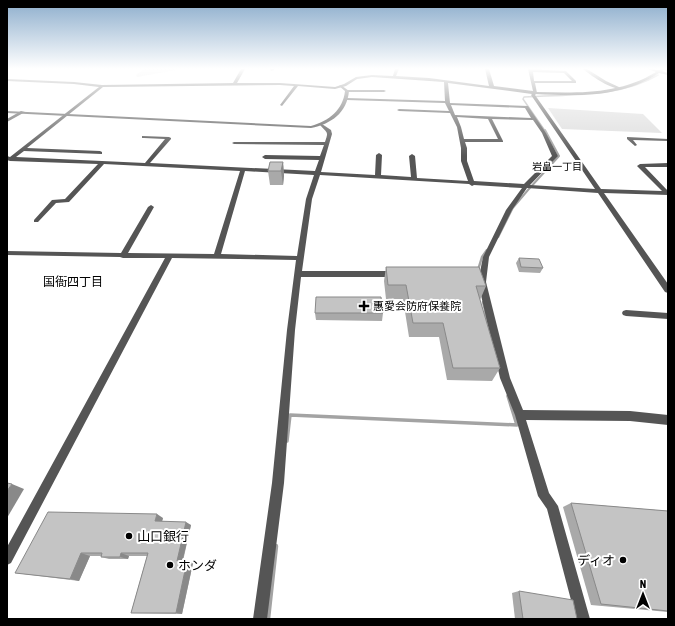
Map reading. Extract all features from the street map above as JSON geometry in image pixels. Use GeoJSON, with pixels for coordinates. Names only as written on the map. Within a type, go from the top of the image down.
{"type":"FeatureCollection","features":[{"type":"Feature","properties":{"kind":"street"},"geometry":{"type":"LineString","coordinates":[[8,159],[87,98]]}},
{"type":"Feature","properties":{"kind":"street"},"geometry":{"type":"LineString","coordinates":[[282,105],[287,98]]}},
{"type":"Feature","properties":{"kind":"street"},"geometry":{"type":"LineString","coordinates":[[447,98],[447,103],[459,127],[464,161],[472,184]]}},
{"type":"Feature","properties":{"kind":"street"},"geometry":{"type":"LineString","coordinates":[[536,98],[668,290]]}},
{"type":"Feature","properties":{"kind":"street"},"geometry":{"type":"LineString","coordinates":[[7,112],[292,126],[322,125],[331,120],[342,109],[347,99],[525,107],[544,133],[555,156],[526,186],[509,210],[486,256],[482,282],[505,378],[520,415],[544,496],[552,506],[583,619]]}},
{"type":"Feature","properties":{"kind":"street"},"geometry":{"type":"LineString","coordinates":[[399,110],[534,119]]}},
{"type":"Feature","properties":{"kind":"street"},"geometry":{"type":"LineString","coordinates":[[7,121],[23,112]]}},
{"type":"Feature","properties":{"kind":"street"},"geometry":{"type":"LineString","coordinates":[[462,140],[501,141],[489,117]]}},
{"type":"Feature","properties":{"kind":"street"},"geometry":{"type":"LineString","coordinates":[[260,619],[278,483],[291,330],[300,258],[309,199],[329,130],[322,125]]}},
{"type":"Feature","properties":{"kind":"street"},"geometry":{"type":"LineString","coordinates":[[144,136],[169,138],[146,165]]}},
{"type":"Feature","properties":{"kind":"street"},"geometry":{"type":"LineString","coordinates":[[635,145],[629,138],[668,140]]}},
{"type":"Feature","properties":{"kind":"street"},"geometry":{"type":"LineString","coordinates":[[650,140],[659,148]]}},
{"type":"Feature","properties":{"kind":"street"},"geometry":{"type":"LineString","coordinates":[[234,143],[326,144]]}},
{"type":"Feature","properties":{"kind":"street"},"geometry":{"type":"LineString","coordinates":[[22,149],[100,153]]}},
{"type":"Feature","properties":{"kind":"street"},"geometry":{"type":"LineString","coordinates":[[378,177],[379,155]]}},
{"type":"Feature","properties":{"kind":"street"},"geometry":{"type":"LineString","coordinates":[[412,156],[414,180]]}},
{"type":"Feature","properties":{"kind":"street"},"geometry":{"type":"LineString","coordinates":[[265,157],[321,158]]}},
{"type":"Feature","properties":{"kind":"street"},"geometry":{"type":"LineString","coordinates":[[8,159],[316,173],[472,184],[667,193]]}},
{"type":"Feature","properties":{"kind":"street"},"geometry":{"type":"LineString","coordinates":[[36,221],[54,201],[67,201],[102,163]]}},
{"type":"Feature","properties":{"kind":"street"},"geometry":{"type":"LineString","coordinates":[[667,193],[640,166],[668,166]]}},
{"type":"Feature","properties":{"kind":"street"},"geometry":{"type":"LineString","coordinates":[[217,257],[243,170]]}},
{"type":"Feature","properties":{"kind":"street"},"geometry":{"type":"LineString","coordinates":[[123,256],[151,208]]}},
{"type":"Feature","properties":{"kind":"street"},"geometry":{"type":"LineString","coordinates":[[7,253],[169,257],[300,258]]}},
{"type":"Feature","properties":{"kind":"street"},"geometry":{"type":"LineString","coordinates":[[7,559],[169,257]]}},
{"type":"Feature","properties":{"kind":"street"},"geometry":{"type":"LineString","coordinates":[[298,274],[401,274]]}},
{"type":"Feature","properties":{"kind":"street"},"geometry":{"type":"LineString","coordinates":[[626,313],[668,316]]}},
{"type":"Feature","properties":{"kind":"street"},"geometry":{"type":"LineString","coordinates":[[520,415],[630,416],[668,420]]}},
{"type":"Feature","properties":{"kind":"shaded area"},"geometry":{"type":"Polygon","coordinates":[[[548,108],[643,114],[662,133],[562,129],[548,108]]]}},
{"type":"Feature","properties":{"kind":"building"},"geometry":{"type":"Polygon","coordinates":[[[270,162],[283,162],[281,171],[268,171],[270,162]]]}},
{"type":"Feature","properties":{"kind":"building"},"geometry":{"type":"Polygon","coordinates":[[[519,258],[539,259],[543,268],[521,267],[519,258]]]}},
{"type":"Feature","properties":{"kind":"building"},"geometry":{"type":"Polygon","coordinates":[[[386,267],[479,267],[486,286],[476,286],[500,368],[453,368],[443,323],[413,323],[406,285],[388,285],[386,267]]]}},
{"type":"Feature","properties":{"kind":"building"},"geometry":{"type":"Polygon","coordinates":[[[316,297],[381,297],[383,313],[315,313],[316,297]]]}},
{"type":"Feature","properties":{"kind":"building"},"geometry":{"type":"Polygon","coordinates":[[[7,483],[12,484],[7,491],[7,483]]]}},
{"type":"Feature","properties":{"kind":"building","name":"ディオ"},"geometry":{"type":"Polygon","coordinates":[[[571,503],[668,511],[668,611],[601,604],[571,503]]]}},
{"type":"Feature","properties":{"kind":"building"},"geometry":{"type":"Polygon","coordinates":[[[48,512],[157,514],[155,521],[186,522],[177,561],[187,561],[176,613],[131,613],[148,553],[121,553],[120,557],[101,557],[102,553],[81,553],[70,579],[15,573],[48,512]]]}},
{"type":"Feature","properties":{"kind":"building"},"geometry":{"type":"Polygon","coordinates":[[[519,591],[573,600],[577,619],[523,619],[519,591]]]}},
{"type":"Feature","properties":{"kind":"waterway"},"geometry":{"type":"LineString","coordinates":[[523,98],[545,131]]}},
{"type":"Feature","properties":{"kind":"waterway"},"geometry":{"type":"LineString","coordinates":[[511,210],[559,156],[545,130]]}},
{"type":"Feature","properties":{"kind":"waterway"},"geometry":{"type":"LineString","coordinates":[[498,237],[512,209]]}},
{"type":"Feature","properties":{"kind":"waterway"},"geometry":{"type":"LineString","coordinates":[[478,270],[482,257],[487,250]]}},
{"type":"Feature","properties":{"kind":"waterway"},"geometry":{"type":"LineString","coordinates":[[483,302],[486,314]]}},
{"type":"Feature","properties":{"kind":"waterway"},"geometry":{"type":"LineString","coordinates":[[486,313],[490,333]]}},
{"type":"Feature","properties":{"kind":"waterway"},"geometry":{"type":"LineString","coordinates":[[287,441],[290,415],[517,425],[508,396]]}},
{"type":"Feature","properties":{"kind":"waterway"},"geometry":{"type":"LineString","coordinates":[[268,619],[276,546]]}},
{"type":"Feature","properties":{"kind":"place","name":"惠愛会防府保養院"},"geometry":{"type":"Point","coordinates":[364,306]}},
{"type":"Feature","properties":{"kind":"place","name":"山口銀行"},"geometry":{"type":"Point","coordinates":[129,536]}},
{"type":"Feature","properties":{"kind":"place","name":"ディオ"},"geometry":{"type":"Point","coordinates":[623,560]}},
{"type":"Feature","properties":{"kind":"place","name":"ホンダ"},"geometry":{"type":"Point","coordinates":[170,565]}},
{"type":"Feature","properties":{"kind":"district","name":"岩畠一丁目"},"geometry":{"type":"Point","coordinates":[557,166]}},
{"type":"Feature","properties":{"kind":"district","name":"国衙四丁目"},"geometry":{"type":"Point","coordinates":[73,282]}}]}
